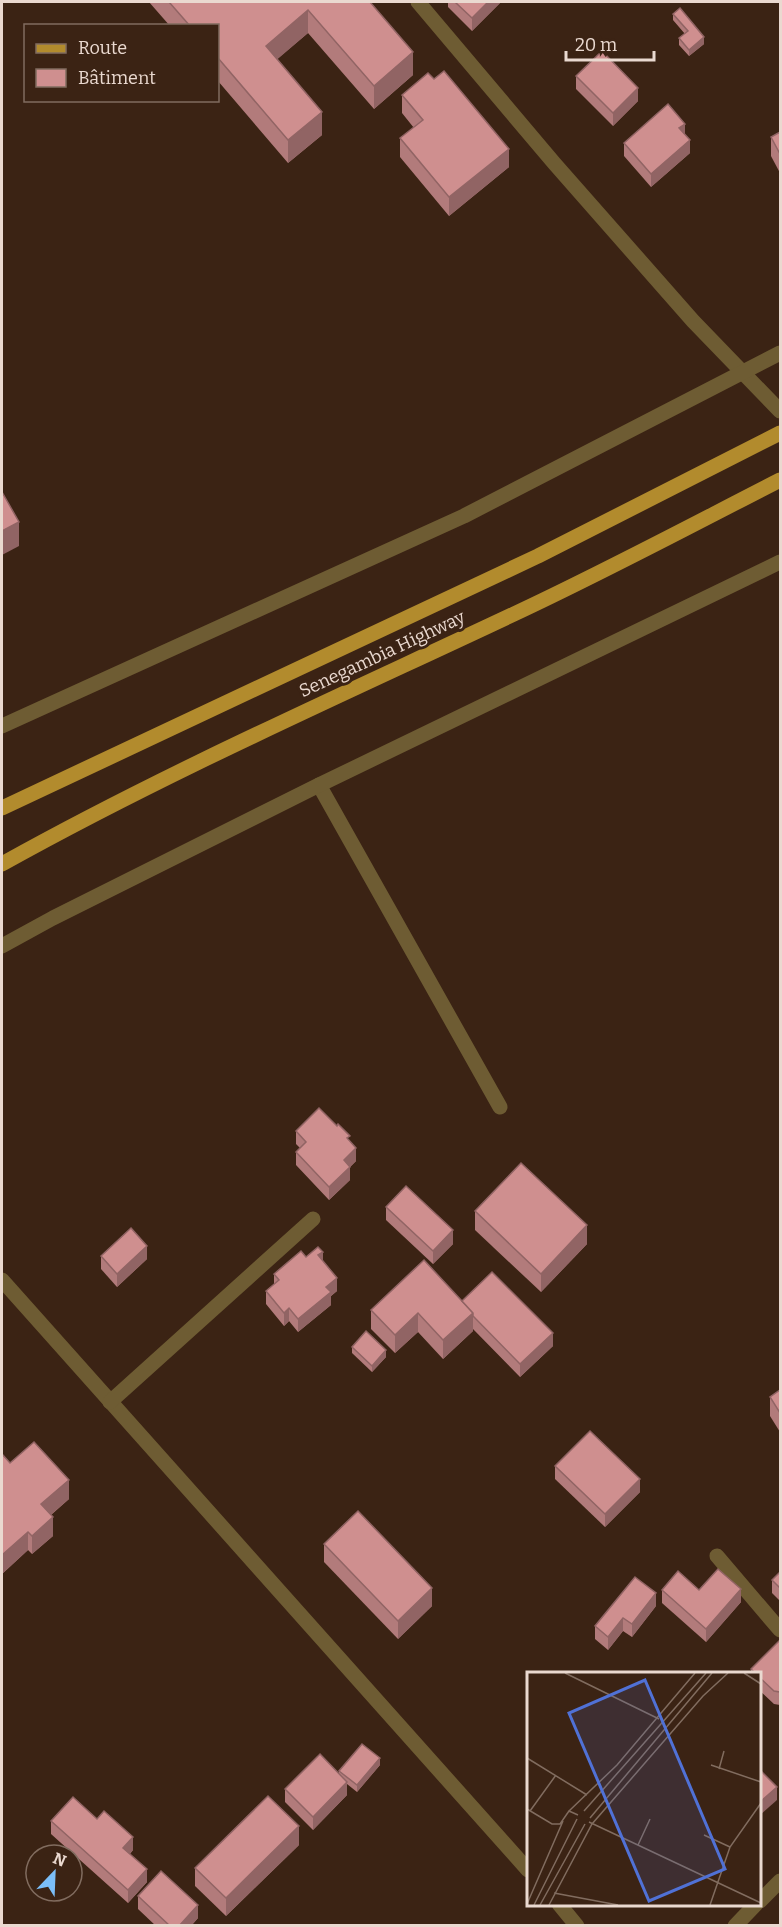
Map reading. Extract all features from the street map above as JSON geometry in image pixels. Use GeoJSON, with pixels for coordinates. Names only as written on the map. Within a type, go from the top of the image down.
{"type":"FeatureCollection","features":[{"type":"Feature","properties":{"kind":"main road","name":"Senegambia Highway"},"geometry":{"type":"LineString","coordinates":[[2,808],[538,556],[780,433]]}},
{"type":"Feature","properties":{"kind":"main road","name":"Senegambia Highway"},"geometry":{"type":"LineString","coordinates":[[2,864],[302,712],[557,594],[780,480]]}},
{"type":"Feature","properties":{"kind":"street"},"geometry":{"type":"LineString","coordinates":[[418,2],[554,163],[685,312],[780,411]]}},
{"type":"Feature","properties":{"kind":"street"},"geometry":{"type":"LineString","coordinates":[[2,726],[464,516],[780,353]]}},
{"type":"Feature","properties":{"kind":"street"},"geometry":{"type":"LineString","coordinates":[[2,946],[53,918],[319,785],[780,562]]}},
{"type":"Feature","properties":{"kind":"street"},"geometry":{"type":"LineString","coordinates":[[319,785],[500,1107]]}},
{"type":"Feature","properties":{"kind":"street"},"geometry":{"type":"LineString","coordinates":[[110,1402],[314,1219]]}},
{"type":"Feature","properties":{"kind":"street"},"geometry":{"type":"LineString","coordinates":[[2,1280],[527,1869]]}},
{"type":"Feature","properties":{"kind":"street"},"geometry":{"type":"LineString","coordinates":[[717,1556],[780,1630]]}},
{"type":"Feature","properties":{"kind":"street"},"geometry":{"type":"LineString","coordinates":[[761,1899],[780,1881]]}},
{"type":"Feature","properties":{"kind":"street"},"geometry":{"type":"LineString","coordinates":[[560,1906],[578,1926]]}},
{"type":"Feature","properties":{"kind":"street"},"geometry":{"type":"LineString","coordinates":[[735,1926],[755,1906]]}},
{"type":"Feature","properties":{"kind":"building"},"geometry":{"type":"Polygon","coordinates":[[[169,2],[370,2],[413,52],[374,86],[308,10],[266,46],[322,112],[288,140],[219,59],[219,24],[188,24],[169,2]]]}},
{"type":"Feature","properties":{"kind":"building"},"geometry":{"type":"Polygon","coordinates":[[[455,2],[488,2],[472,18],[455,2]]]}},
{"type":"Feature","properties":{"kind":"building"},"geometry":{"type":"Polygon","coordinates":[[[680,8],[704,37],[689,50],[679,38],[688,31],[673,14],[680,8]]]}},
{"type":"Feature","properties":{"kind":"building"},"geometry":{"type":"Polygon","coordinates":[[[602,51],[638,88],[613,113],[576,76],[602,51]]]}},
{"type":"Feature","properties":{"kind":"building"},"geometry":{"type":"Polygon","coordinates":[[[444,71],[509,149],[449,197],[400,138],[423,120],[402,95],[428,73],[434,79],[444,71]]]}},
{"type":"Feature","properties":{"kind":"building"},"geometry":{"type":"Polygon","coordinates":[[[668,104],[685,124],[679,128],[690,140],[651,174],[624,143],[668,104]]]}},
{"type":"Feature","properties":{"kind":"building"},"geometry":{"type":"Polygon","coordinates":[[[780,132],[780,154],[771,137],[780,132]]]}},
{"type":"Feature","properties":{"kind":"building"},"geometry":{"type":"Polygon","coordinates":[[[2,492],[19,522],[2,531],[2,492]]]}},
{"type":"Feature","properties":{"kind":"building"},"geometry":{"type":"Polygon","coordinates":[[[319,1108],[350,1136],[347,1138],[356,1148],[344,1160],[350,1167],[329,1187],[296,1152],[306,1142],[296,1131],[319,1108]]]}},
{"type":"Feature","properties":{"kind":"building"},"geometry":{"type":"Polygon","coordinates":[[[521,1163],[587,1225],[541,1274],[475,1211],[521,1163]]]}},
{"type":"Feature","properties":{"kind":"building"},"geometry":{"type":"Polygon","coordinates":[[[406,1186],[453,1230],[433,1251],[386,1207],[406,1186]]]}},
{"type":"Feature","properties":{"kind":"building"},"geometry":{"type":"Polygon","coordinates":[[[131,1228],[147,1246],[117,1274],[101,1256],[131,1228]]]}},
{"type":"Feature","properties":{"kind":"building"},"geometry":{"type":"Polygon","coordinates":[[[318,1247],[323,1252],[318,1255],[337,1278],[326,1287],[331,1292],[298,1319],[289,1308],[284,1313],[266,1291],[279,1280],[274,1274],[301,1251],[306,1257],[318,1247]]]}},
{"type":"Feature","properties":{"kind":"building"},"geometry":{"type":"Polygon","coordinates":[[[424,1260],[473,1313],[443,1340],[418,1313],[395,1335],[371,1310],[424,1260]]]}},
{"type":"Feature","properties":{"kind":"building"},"geometry":{"type":"Polygon","coordinates":[[[492,1272],[553,1333],[520,1364],[473,1316],[462,1301],[492,1272]]]}},
{"type":"Feature","properties":{"kind":"building"},"geometry":{"type":"Polygon","coordinates":[[[366,1331],[386,1350],[372,1366],[352,1347],[366,1331]]]}},
{"type":"Feature","properties":{"kind":"building"},"geometry":{"type":"Polygon","coordinates":[[[780,1390],[780,1413],[770,1397],[780,1390]]]}},
{"type":"Feature","properties":{"kind":"building"},"geometry":{"type":"Polygon","coordinates":[[[590,1431],[640,1479],[605,1514],[555,1466],[590,1431]]]}},
{"type":"Feature","properties":{"kind":"building"},"geometry":{"type":"Polygon","coordinates":[[[34,1442],[69,1480],[41,1504],[53,1517],[32,1536],[28,1532],[2,1555],[2,1454],[10,1463],[34,1442]]]}},
{"type":"Feature","properties":{"kind":"building"},"geometry":{"type":"Polygon","coordinates":[[[358,1511],[432,1588],[398,1621],[324,1544],[358,1511]]]}},
{"type":"Feature","properties":{"kind":"building"},"geometry":{"type":"Polygon","coordinates":[[[718,1569],[741,1589],[706,1629],[662,1590],[678,1571],[699,1590],[718,1569]]]}},
{"type":"Feature","properties":{"kind":"building"},"geometry":{"type":"Polygon","coordinates":[[[780,1572],[780,1588],[772,1580],[780,1572]]]}},
{"type":"Feature","properties":{"kind":"building"},"geometry":{"type":"Polygon","coordinates":[[[635,1577],[656,1593],[632,1624],[623,1618],[608,1637],[595,1626],[635,1577]]]}},
{"type":"Feature","properties":{"kind":"building"},"geometry":{"type":"Polygon","coordinates":[[[780,1640],[780,1692],[774,1691],[761,1679],[761,1672],[754,1672],[751,1669],[780,1640]]]}},
{"type":"Feature","properties":{"kind":"building"},"geometry":{"type":"Polygon","coordinates":[[[362,1744],[380,1758],[357,1785],[339,1771],[362,1744]]]}},
{"type":"Feature","properties":{"kind":"building"},"geometry":{"type":"Polygon","coordinates":[[[320,1754],[347,1782],[313,1817],[285,1789],[320,1754]]]}},
{"type":"Feature","properties":{"kind":"building"},"geometry":{"type":"Polygon","coordinates":[[[761,1771],[777,1787],[761,1801],[761,1771]]]}},
{"type":"Feature","properties":{"kind":"building"},"geometry":{"type":"Polygon","coordinates":[[[268,1796],[299,1826],[226,1898],[195,1868],[268,1796]]]}},
{"type":"Feature","properties":{"kind":"building"},"geometry":{"type":"Polygon","coordinates":[[[73,1797],[97,1819],[104,1811],[133,1837],[123,1848],[147,1869],[128,1890],[84,1851],[84,1843],[76,1843],[51,1821],[73,1797]]]}},
{"type":"Feature","properties":{"kind":"building"},"geometry":{"type":"Polygon","coordinates":[[[161,1871],[198,1905],[179,1926],[170,1926],[138,1896],[161,1871]]]}}]}
